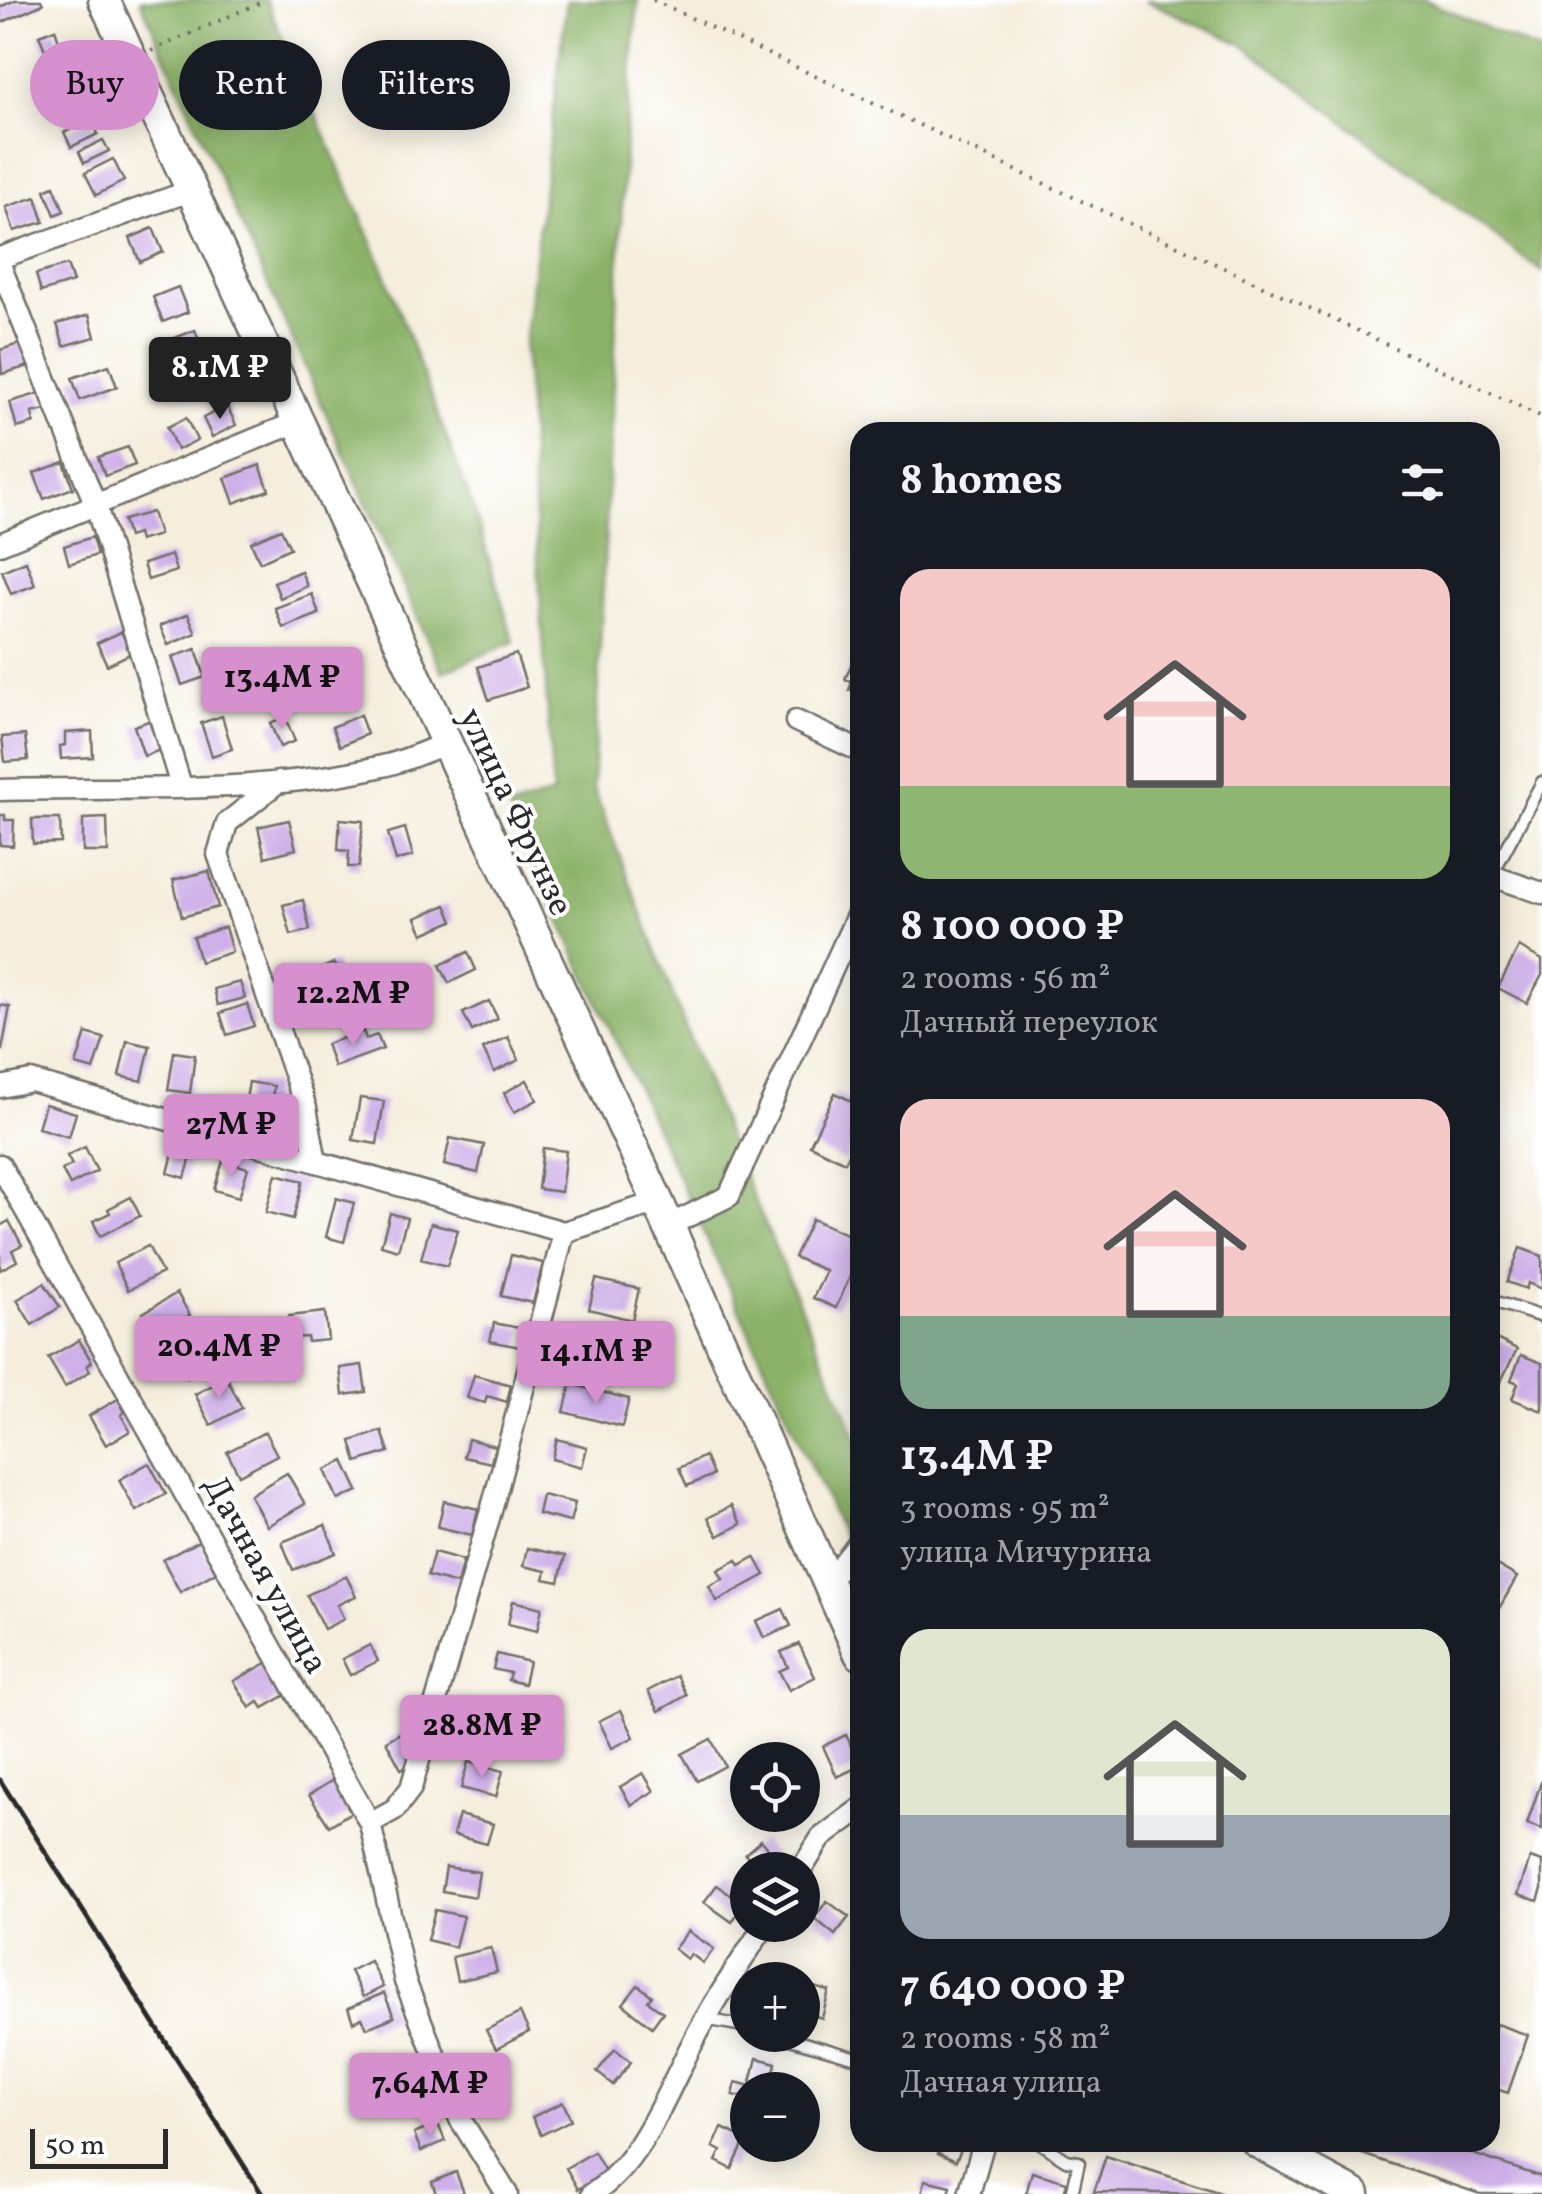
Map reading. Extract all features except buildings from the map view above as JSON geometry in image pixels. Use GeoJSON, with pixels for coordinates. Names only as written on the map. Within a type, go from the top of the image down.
{"type":"FeatureCollection","features":[{"type":"Feature","properties":{"kind":"street","name":"улица Фрунзе"},"geometry":{"type":"LineString","coordinates":[[104,0],[122,40]]}},
{"type":"Feature","properties":{"kind":"street","name":"улица Фрунзе"},"geometry":{"type":"LineString","coordinates":[[159,123],[663,1214],[850,1633]]}},
{"type":"Feature","properties":{"kind":"street"},"geometry":{"type":"LineString","coordinates":[[181,786],[96,506],[0,262],[190,192]]}},
{"type":"Feature","properties":{"kind":"street"},"geometry":{"type":"LineString","coordinates":[[0,544],[297,422]]}},
{"type":"Feature","properties":{"kind":"street"},"geometry":{"type":"LineString","coordinates":[[796,721],[850,746]]}},
{"type":"Feature","properties":{"kind":"street"},"geometry":{"type":"LineString","coordinates":[[0,790],[159,790],[278,782],[388,765],[444,744]]}},
{"type":"Feature","properties":{"kind":"street"},"geometry":{"type":"LineString","coordinates":[[278,782],[226,823],[218,854],[306,1108],[316,1162]]}},
{"type":"Feature","properties":{"kind":"street"},"geometry":{"type":"LineString","coordinates":[[1500,881],[1542,893]]}},
{"type":"Feature","properties":{"kind":"street"},"geometry":{"type":"LineString","coordinates":[[0,1088],[31,1080],[564,1232],[663,1214],[729,1196],[850,930]]}},
{"type":"Feature","properties":{"kind":"street","name":"Дачная улица"},"geometry":{"type":"LineString","coordinates":[[0,1166],[370,1823],[404,1981],[460,2119],[507,2194]]}},
{"type":"Feature","properties":{"kind":"street"},"geometry":{"type":"LineString","coordinates":[[370,1823],[395,1809],[411,1788],[495,1496],[564,1232]]}},
{"type":"Feature","properties":{"kind":"street"},"geometry":{"type":"LineString","coordinates":[[826,1584],[850,1554]]}},
{"type":"Feature","properties":{"kind":"street"},"geometry":{"type":"LineString","coordinates":[[812,1852],[822,1838],[850,1817]]}},
{"type":"Feature","properties":{"kind":"street"},"geometry":{"type":"LineString","coordinates":[[592,2194],[603,2187],[648,2133],[704,2020],[754,1942]]}},
{"type":"Feature","properties":{"kind":"street"},"geometry":{"type":"LineString","coordinates":[[970,2194],[981,2152]]}},
{"type":"Feature","properties":{"kind":"street"},"geometry":{"type":"LineString","coordinates":[[1273,2152],[1341,2192]]}},
{"type":"Feature","properties":{"kind":"lane"},"geometry":{"type":"LineString","coordinates":[[1500,861],[1542,782]]}},
{"type":"Feature","properties":{"kind":"lane"},"geometry":{"type":"LineString","coordinates":[[1500,1303],[1542,1317]]}},
{"type":"Feature","properties":{"kind":"lane"},"geometry":{"type":"LineString","coordinates":[[704,2020],[730,2024]]}},
{"type":"Feature","properties":{"kind":"lane"},"geometry":{"type":"LineString","coordinates":[[820,2048],[850,2056]]}},
{"type":"Feature","properties":{"kind":"lane"},"geometry":{"type":"LineString","coordinates":[[1054,2152],[1079,2162],[1072,2194]]}},
{"type":"Feature","properties":{"kind":"path"},"geometry":{"type":"LineString","coordinates":[[159,48],[266,0]]}},
{"type":"Feature","properties":{"kind":"path"},"geometry":{"type":"LineString","coordinates":[[653,0],[1542,417]]}},
{"type":"Feature","properties":{"kind":"green space"},"geometry":{"type":"Polygon","coordinates":[[[140,0],[266,0],[283,40],[179,40],[179,87],[140,0]]]}},
{"type":"Feature","properties":{"kind":"green space"},"geometry":{"type":"Polygon","coordinates":[[[567,0],[638,0],[626,126],[593,787],[728,1138],[850,1422],[850,1551],[509,809],[553,794],[524,346],[567,0]]]}},
{"type":"Feature","properties":{"kind":"green space"},"geometry":{"type":"Polygon","coordinates":[[[1145,0],[1425,0],[1542,53],[1542,272],[1242,44],[1145,0]]]}},
{"type":"Feature","properties":{"kind":"green space"},"geometry":{"type":"Polygon","coordinates":[[[322,128],[381,263],[474,510],[514,642],[442,672],[198,130],[322,128]]]}},
{"type":"Feature","properties":{"kind":"railway"},"geometry":{"type":"LineString","coordinates":[[0,1780],[262,2194]]}}]}
